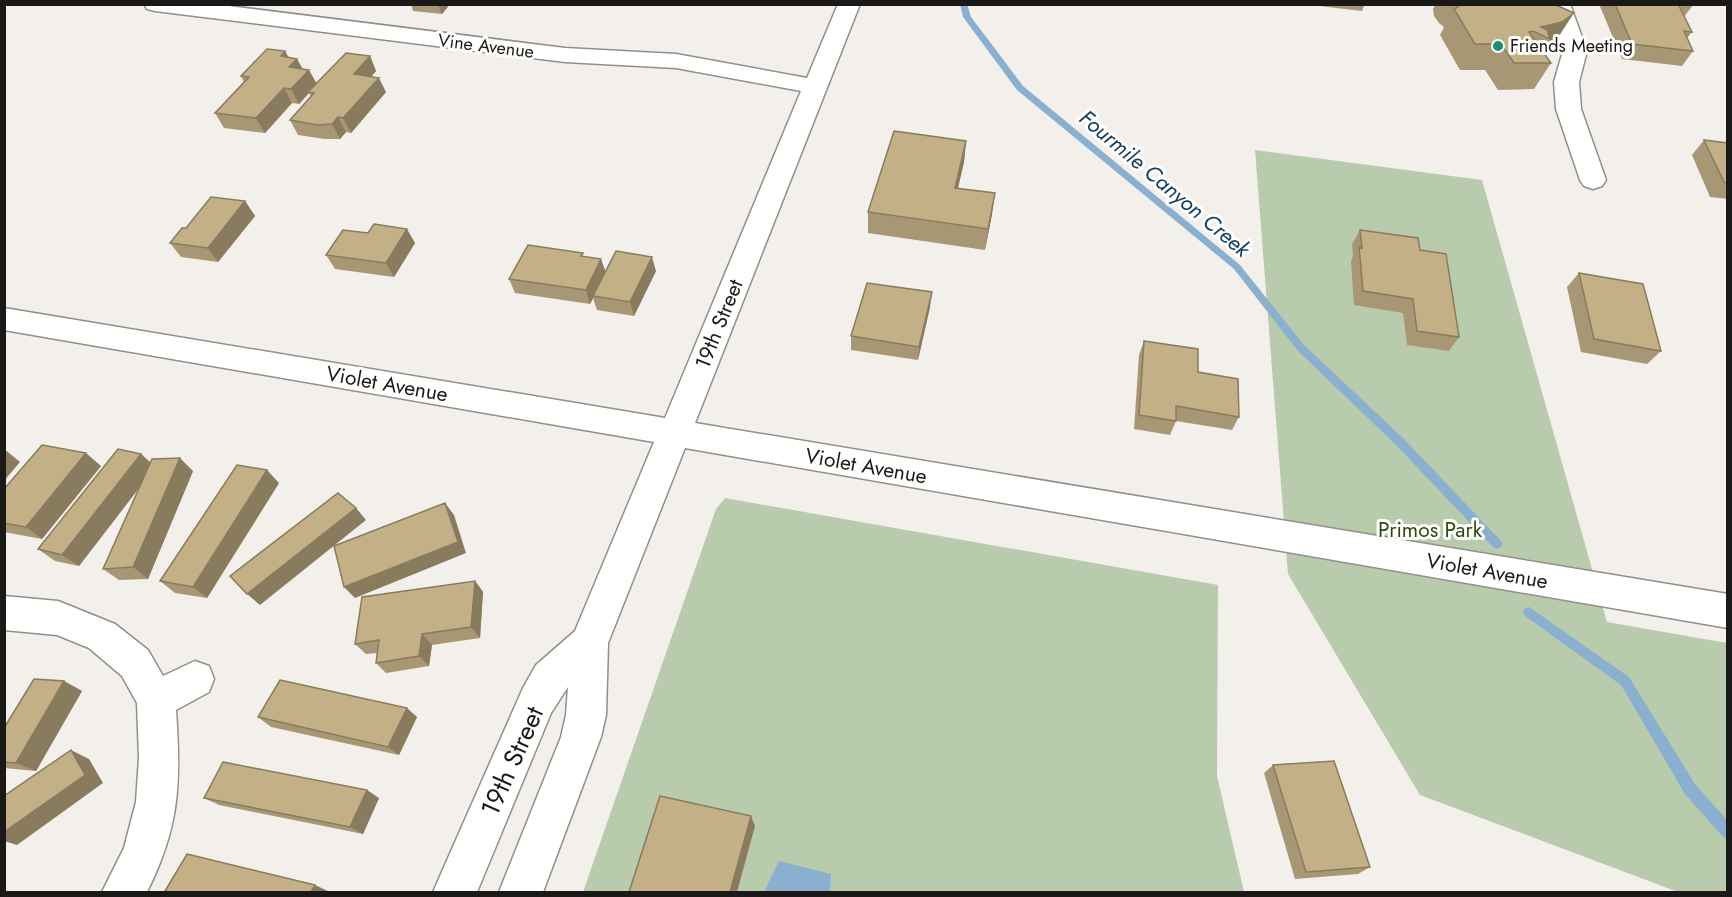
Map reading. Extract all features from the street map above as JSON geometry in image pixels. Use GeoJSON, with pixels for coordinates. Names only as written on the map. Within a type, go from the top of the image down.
{"type":"FeatureCollection","features":[{"type":"Feature","properties":{"kind":"street","name":"Vine Avenue"},"geometry":{"type":"LineString","coordinates":[[155,4],[565,55],[676,61],[817,87]]}},
{"type":"Feature","properties":{"kind":"street","name":"19th Street"},"geometry":{"type":"LineString","coordinates":[[521,892],[581,737],[586,715],[589,643],[849,4]]}},
{"type":"Feature","properties":{"kind":"street"},"geometry":{"type":"LineString","coordinates":[[1559,4],[1575,51],[1575,58],[1566,82],[1569,108],[1593,180]]}},
{"type":"Feature","properties":{"kind":"street","name":"Violet Avenue"},"geometry":{"type":"LineString","coordinates":[[4,319],[1728,611]]}},
{"type":"Feature","properties":{"kind":"street"},"geometry":{"type":"LineString","coordinates":[[4,613],[58,618],[102,636],[135,663],[156,700],[159,758],[157,802],[143,855],[124,892]]}},
{"type":"Feature","properties":{"kind":"street","name":"19th Street"},"geometry":{"type":"LineString","coordinates":[[455,892],[537,701],[550,678],[589,643]]}},
{"type":"Feature","properties":{"kind":"street"},"geometry":{"type":"LineString","coordinates":[[156,700],[195,679]]}},
{"type":"Feature","properties":{"kind":"green space","name":"Primos Park"},"geometry":{"type":"Polygon","coordinates":[[[1255,150],[1482,180],[1607,622],[1727,643],[1727,892],[1678,892],[1420,795],[1288,574],[1255,150]]]}},
{"type":"Feature","properties":{"kind":"green space"},"geometry":{"type":"Polygon","coordinates":[[[725,498],[1218,585],[1217,776],[1244,892],[583,892],[716,509],[725,498]]]}},
{"type":"Feature","properties":{"kind":"water"},"geometry":{"type":"Polygon","coordinates":[[[779,861],[831,874],[830,892],[764,892],[779,861]]]}},
{"type":"Feature","properties":{"kind":"building"},"geometry":{"type":"Polygon","coordinates":[[[1462,4],[1554,4],[1574,13],[1562,22],[1541,27],[1547,30],[1550,39],[1533,31],[1529,32],[1551,63],[1514,63],[1501,44],[1475,44],[1454,9],[1462,4]]]}},
{"type":"Feature","properties":{"kind":"building"},"geometry":{"type":"Polygon","coordinates":[[[1615,4],[1678,4],[1692,32],[1684,31],[1693,51],[1632,44],[1615,4]]]}},
{"type":"Feature","properties":{"kind":"building"},"geometry":{"type":"Polygon","coordinates":[[[267,49],[285,51],[281,56],[297,59],[289,67],[309,70],[291,89],[284,88],[256,118],[215,113],[249,77],[241,76],[267,49]]]}},
{"type":"Feature","properties":{"kind":"building"},"geometry":{"type":"Polygon","coordinates":[[[346,53],[370,56],[354,74],[379,78],[343,118],[338,117],[332,124],[317,125],[290,120],[314,93],[308,92],[346,53]]]}},
{"type":"Feature","properties":{"kind":"building"},"geometry":{"type":"Polygon","coordinates":[[[894,131],[966,141],[955,188],[995,193],[988,229],[868,212],[894,131]]]}},
{"type":"Feature","properties":{"kind":"building"},"geometry":{"type":"Polygon","coordinates":[[[1704,140],[1728,143],[1728,183],[1724,182],[1704,140]]]}},
{"type":"Feature","properties":{"kind":"building"},"geometry":{"type":"Polygon","coordinates":[[[211,197],[245,201],[208,248],[170,243],[182,228],[186,228],[211,197]]]}},
{"type":"Feature","properties":{"kind":"building"},"geometry":{"type":"Polygon","coordinates":[[[374,224],[407,229],[386,263],[326,255],[343,230],[368,233],[374,224]]]}},
{"type":"Feature","properties":{"kind":"building"},"geometry":{"type":"Polygon","coordinates":[[[1360,230],[1418,238],[1420,250],[1446,254],[1459,337],[1417,331],[1413,299],[1363,291],[1359,247],[1362,248],[1360,230]]]}},
{"type":"Feature","properties":{"kind":"building"},"geometry":{"type":"Polygon","coordinates":[[[528,245],[583,253],[581,256],[601,259],[586,290],[509,279],[528,245]]]}},
{"type":"Feature","properties":{"kind":"building"},"geometry":{"type":"Polygon","coordinates":[[[616,251],[652,257],[630,302],[593,296],[616,251]]]}},
{"type":"Feature","properties":{"kind":"building"},"geometry":{"type":"Polygon","coordinates":[[[1579,273],[1643,284],[1661,351],[1594,339],[1579,273]]]}},
{"type":"Feature","properties":{"kind":"building"},"geometry":{"type":"Polygon","coordinates":[[[867,283],[932,292],[919,347],[851,336],[867,283]]]}},
{"type":"Feature","properties":{"kind":"building"},"geometry":{"type":"Polygon","coordinates":[[[1144,341],[1198,349],[1198,372],[1238,379],[1239,417],[1176,406],[1176,421],[1139,415],[1144,341]]]}},
{"type":"Feature","properties":{"kind":"building"},"geometry":{"type":"Polygon","coordinates":[[[42,445],[86,453],[26,527],[4,523],[4,489],[42,445]]]}},
{"type":"Feature","properties":{"kind":"building"},"geometry":{"type":"Polygon","coordinates":[[[118,449],[141,454],[62,555],[38,549],[118,449]]]}},
{"type":"Feature","properties":{"kind":"building"},"geometry":{"type":"Polygon","coordinates":[[[180,458],[133,567],[103,569],[152,459],[180,458]]]}},
{"type":"Feature","properties":{"kind":"building"},"geometry":{"type":"Polygon","coordinates":[[[237,465],[267,470],[193,587],[160,581],[237,465]]]}},
{"type":"Feature","properties":{"kind":"building"},"geometry":{"type":"Polygon","coordinates":[[[338,493],[356,508],[247,594],[230,576],[338,493]]]}},
{"type":"Feature","properties":{"kind":"building"},"geometry":{"type":"Polygon","coordinates":[[[445,503],[458,542],[344,587],[334,546],[445,503]]]}},
{"type":"Feature","properties":{"kind":"building"},"geometry":{"type":"Polygon","coordinates":[[[475,581],[471,627],[422,634],[419,656],[376,663],[379,640],[355,644],[362,597],[475,581]]]}},
{"type":"Feature","properties":{"kind":"building"},"geometry":{"type":"Polygon","coordinates":[[[34,679],[64,681],[16,763],[4,762],[4,728],[34,679]]]}},
{"type":"Feature","properties":{"kind":"building"},"geometry":{"type":"Polygon","coordinates":[[[280,680],[407,708],[388,747],[258,717],[280,680]]]}},
{"type":"Feature","properties":{"kind":"building"},"geometry":{"type":"Polygon","coordinates":[[[71,750],[85,775],[4,832],[4,796],[71,750]]]}},
{"type":"Feature","properties":{"kind":"building"},"geometry":{"type":"Polygon","coordinates":[[[1334,761],[1370,867],[1306,872],[1273,765],[1334,761]]]}},
{"type":"Feature","properties":{"kind":"building"},"geometry":{"type":"Polygon","coordinates":[[[223,762],[367,790],[350,827],[204,798],[223,762]]]}},
{"type":"Feature","properties":{"kind":"building"},"geometry":{"type":"Polygon","coordinates":[[[660,796],[751,816],[730,892],[629,892],[660,796]]]}},
{"type":"Feature","properties":{"kind":"building"},"geometry":{"type":"Polygon","coordinates":[[[187,854],[315,885],[311,892],[165,891],[187,854]]]}},
{"type":"Feature","properties":{"kind":"waterway","name":"Fourmile Canyon Creek"},"geometry":{"type":"LineString","coordinates":[[963,4],[967,17],[1020,88],[1237,267],[1301,348],[1401,443],[1497,544]]}},
{"type":"Feature","properties":{"kind":"waterway","name":"Fourmile Canyon Creek"},"geometry":{"type":"LineString","coordinates":[[1529,612],[1625,681],[1690,789],[1728,832]]}},
{"type":"Feature","properties":{"kind":"place","name":"Friends Meeting"},"geometry":{"type":"Point","coordinates":[1498,46]}}]}
